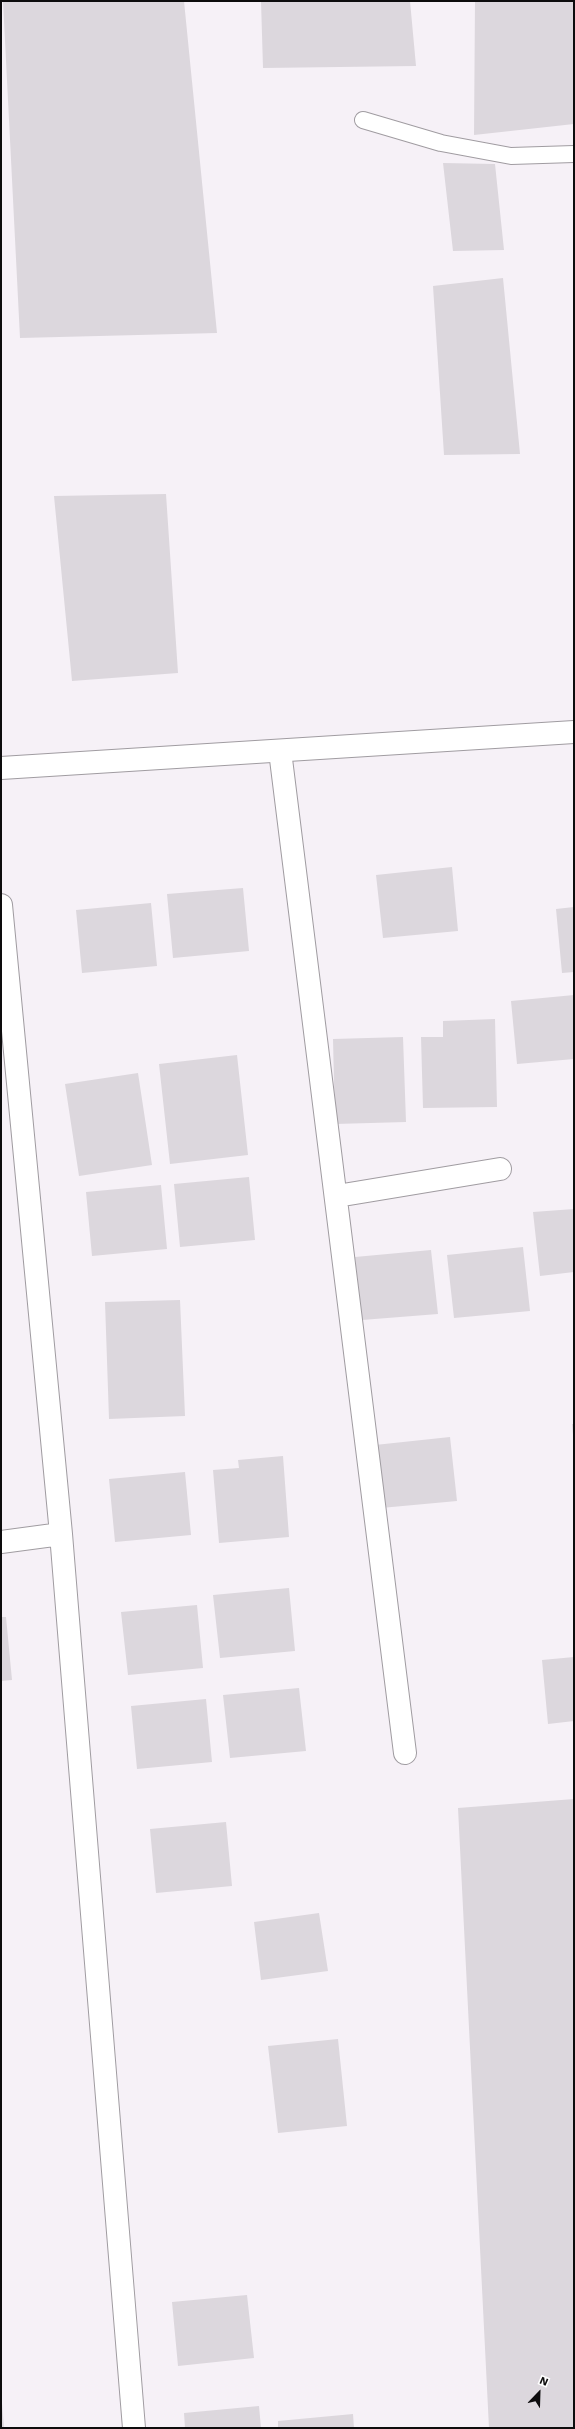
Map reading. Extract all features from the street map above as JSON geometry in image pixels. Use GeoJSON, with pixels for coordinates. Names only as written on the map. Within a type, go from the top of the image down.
{"type":"FeatureCollection","features":[{"type":"Feature","properties":{"kind":"street"},"geometry":{"type":"LineString","coordinates":[[1,768],[574,732]]}},
{"type":"Feature","properties":{"kind":"street"},"geometry":{"type":"LineString","coordinates":[[280,751],[405,1753]]}},
{"type":"Feature","properties":{"kind":"street"},"geometry":{"type":"LineString","coordinates":[[1,905],[61,1534],[134,2428]]}},
{"type":"Feature","properties":{"kind":"street"},"geometry":{"type":"LineString","coordinates":[[336,1196],[500,1169]]}},
{"type":"Feature","properties":{"kind":"street"},"geometry":{"type":"LineString","coordinates":[[1,1542],[61,1534]]}},
{"type":"Feature","properties":{"kind":"lane"},"geometry":{"type":"LineString","coordinates":[[363,120],[441,143],[511,156],[574,154]]}},
{"type":"Feature","properties":{"kind":"building"},"geometry":{"type":"Polygon","coordinates":[[[3,1],[184,1],[217,333],[20,338],[3,1]]]}},
{"type":"Feature","properties":{"kind":"building"},"geometry":{"type":"Polygon","coordinates":[[[261,1],[410,1],[416,66],[263,68],[261,1]]]}},
{"type":"Feature","properties":{"kind":"building"},"geometry":{"type":"Polygon","coordinates":[[[475,1],[574,1],[574,124],[474,135],[475,1]]]}},
{"type":"Feature","properties":{"kind":"building"},"geometry":{"type":"Polygon","coordinates":[[[443,163],[495,164],[504,250],[453,251],[443,163]]]}},
{"type":"Feature","properties":{"kind":"building"},"geometry":{"type":"Polygon","coordinates":[[[503,278],[520,454],[444,455],[433,286],[503,278]]]}},
{"type":"Feature","properties":{"kind":"building"},"geometry":{"type":"Polygon","coordinates":[[[166,494],[178,673],[72,681],[54,496],[166,494]]]}},
{"type":"Feature","properties":{"kind":"building"},"geometry":{"type":"Polygon","coordinates":[[[452,867],[458,931],[383,938],[376,875],[452,867]]]}},
{"type":"Feature","properties":{"kind":"building"},"geometry":{"type":"Polygon","coordinates":[[[243,888],[249,951],[173,958],[167,894],[243,888]]]}},
{"type":"Feature","properties":{"kind":"building"},"geometry":{"type":"Polygon","coordinates":[[[151,903],[157,966],[82,973],[76,910],[151,903]]]}},
{"type":"Feature","properties":{"kind":"building"},"geometry":{"type":"Polygon","coordinates":[[[574,907],[574,972],[562,973],[556,909],[574,907]]]}},
{"type":"Feature","properties":{"kind":"building"},"geometry":{"type":"Polygon","coordinates":[[[574,995],[574,1059],[517,1064],[511,1001],[574,995]]]}},
{"type":"Feature","properties":{"kind":"building"},"geometry":{"type":"Polygon","coordinates":[[[495,1019],[497,1107],[423,1108],[421,1037],[443,1037],[443,1021],[495,1019]]]}},
{"type":"Feature","properties":{"kind":"building"},"geometry":{"type":"Polygon","coordinates":[[[403,1037],[406,1122],[335,1124],[333,1039],[403,1037]]]}},
{"type":"Feature","properties":{"kind":"building"},"geometry":{"type":"Polygon","coordinates":[[[237,1055],[248,1155],[170,1164],[159,1064],[237,1055]]]}},
{"type":"Feature","properties":{"kind":"building"},"geometry":{"type":"Polygon","coordinates":[[[138,1073],[152,1165],[79,1176],[65,1084],[138,1073]]]}},
{"type":"Feature","properties":{"kind":"building"},"geometry":{"type":"Polygon","coordinates":[[[249,1177],[255,1240],[180,1247],[174,1184],[249,1177]]]}},
{"type":"Feature","properties":{"kind":"building"},"geometry":{"type":"Polygon","coordinates":[[[161,1185],[167,1249],[92,1256],[86,1192],[161,1185]]]}},
{"type":"Feature","properties":{"kind":"building"},"geometry":{"type":"Polygon","coordinates":[[[574,1209],[574,1272],[540,1276],[533,1212],[574,1209]]]}},
{"type":"Feature","properties":{"kind":"building"},"geometry":{"type":"Polygon","coordinates":[[[523,1247],[530,1311],[454,1318],[447,1255],[523,1247]]]}},
{"type":"Feature","properties":{"kind":"building"},"geometry":{"type":"Polygon","coordinates":[[[431,1250],[438,1314],[362,1320],[355,1257],[431,1250]]]}},
{"type":"Feature","properties":{"kind":"building"},"geometry":{"type":"Polygon","coordinates":[[[180,1300],[185,1416],[109,1419],[105,1302],[180,1300]]]}},
{"type":"Feature","properties":{"kind":"building"},"geometry":{"type":"Polygon","coordinates":[[[572,1424],[574,1424],[574,1435],[573,1435],[572,1424]]]}},
{"type":"Feature","properties":{"kind":"building"},"geometry":{"type":"Polygon","coordinates":[[[450,1437],[457,1501],[381,1508],[375,1445],[450,1437]]]}},
{"type":"Feature","properties":{"kind":"building"},"geometry":{"type":"Polygon","coordinates":[[[283,1456],[289,1537],[219,1543],[213,1470],[239,1468],[238,1460],[283,1456]]]}},
{"type":"Feature","properties":{"kind":"building"},"geometry":{"type":"Polygon","coordinates":[[[185,1472],[191,1535],[115,1542],[109,1479],[185,1472]]]}},
{"type":"Feature","properties":{"kind":"building"},"geometry":{"type":"Polygon","coordinates":[[[289,1588],[295,1651],[220,1658],[213,1595],[289,1588]]]}},
{"type":"Feature","properties":{"kind":"building"},"geometry":{"type":"Polygon","coordinates":[[[197,1605],[203,1668],[128,1675],[121,1612],[197,1605]]]}},
{"type":"Feature","properties":{"kind":"building"},"geometry":{"type":"Polygon","coordinates":[[[1,1617],[6,1617],[12,1680],[1,1681],[1,1617]]]}},
{"type":"Feature","properties":{"kind":"building"},"geometry":{"type":"Polygon","coordinates":[[[574,1657],[574,1721],[548,1724],[542,1660],[574,1657]]]}},
{"type":"Feature","properties":{"kind":"building"},"geometry":{"type":"Polygon","coordinates":[[[299,1688],[306,1751],[230,1758],[223,1695],[299,1688]]]}},
{"type":"Feature","properties":{"kind":"building"},"geometry":{"type":"Polygon","coordinates":[[[206,1699],[212,1762],[137,1769],[131,1706],[206,1699]]]}},
{"type":"Feature","properties":{"kind":"building"},"geometry":{"type":"Polygon","coordinates":[[[574,1799],[574,2428],[489,2428],[458,1808],[574,1799]]]}},
{"type":"Feature","properties":{"kind":"building"},"geometry":{"type":"Polygon","coordinates":[[[226,1822],[232,1886],[156,1893],[150,1829],[226,1822]]]}},
{"type":"Feature","properties":{"kind":"building"},"geometry":{"type":"Polygon","coordinates":[[[319,1913],[328,1971],[261,1980],[254,1922],[319,1913]]]}},
{"type":"Feature","properties":{"kind":"building"},"geometry":{"type":"Polygon","coordinates":[[[338,2039],[347,2126],[278,2133],[268,2046],[338,2039]]]}},
{"type":"Feature","properties":{"kind":"building"},"geometry":{"type":"Polygon","coordinates":[[[247,2295],[254,2358],[178,2366],[172,2302],[247,2295]]]}},
{"type":"Feature","properties":{"kind":"building"},"geometry":{"type":"Polygon","coordinates":[[[2,2403],[4,2428],[1,2428],[2,2403]]]}},
{"type":"Feature","properties":{"kind":"building"},"geometry":{"type":"Polygon","coordinates":[[[259,2406],[261,2428],[185,2428],[184,2413],[259,2406]]]}},
{"type":"Feature","properties":{"kind":"building"},"geometry":{"type":"Polygon","coordinates":[[[353,2414],[354,2428],[278,2428],[278,2421],[353,2414]]]}}]}
